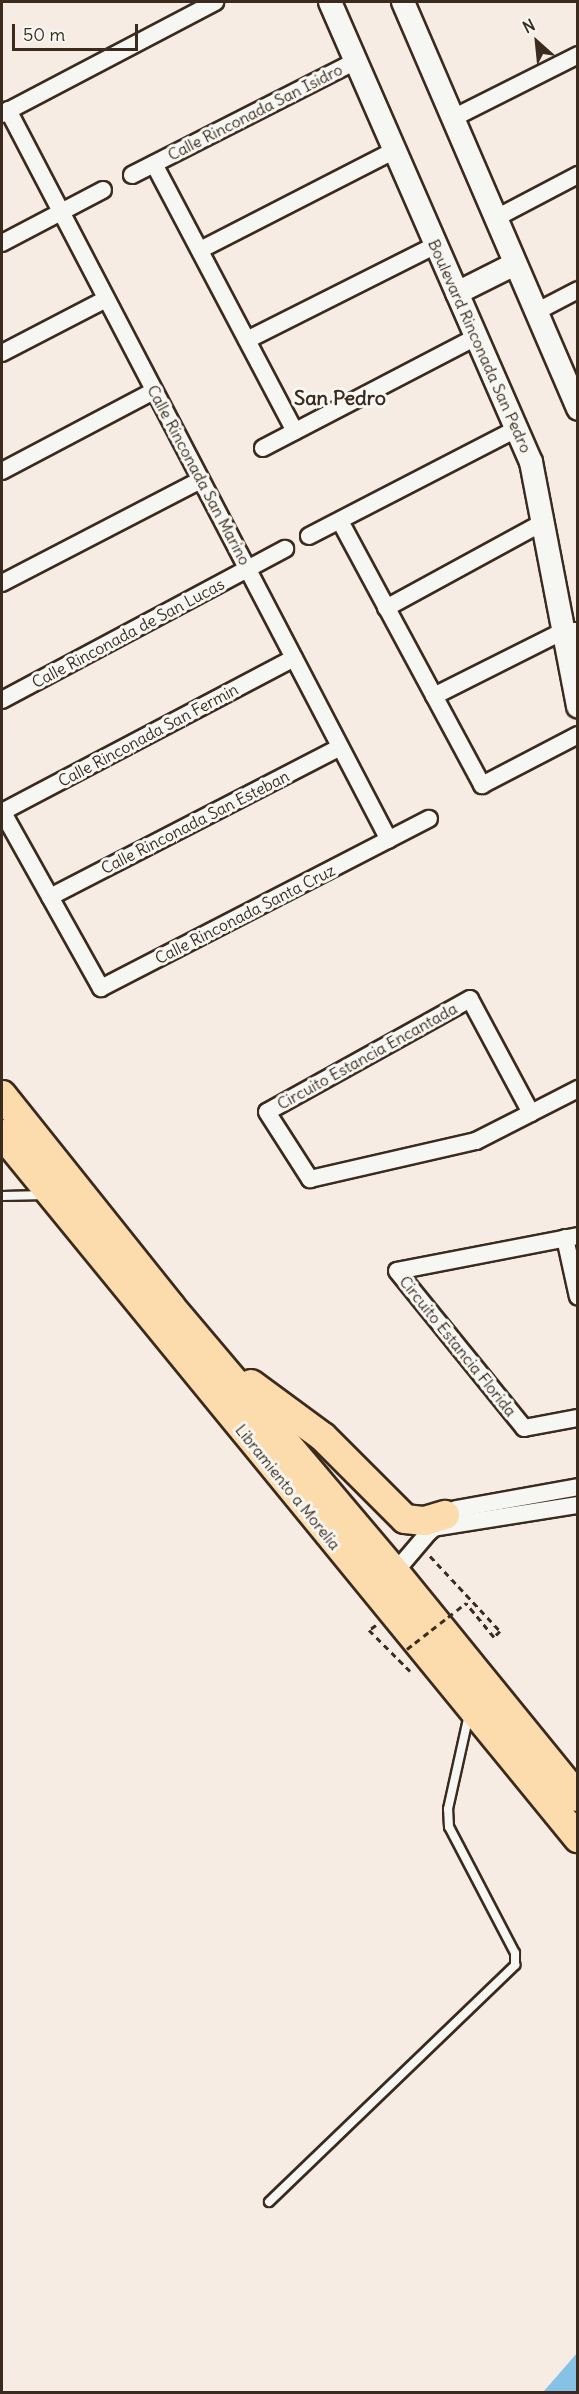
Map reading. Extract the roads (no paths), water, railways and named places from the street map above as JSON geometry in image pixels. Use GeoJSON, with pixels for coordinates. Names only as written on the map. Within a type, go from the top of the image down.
{"type":"FeatureCollection","features":[{"type":"Feature","properties":{"kind":"highway","name":"Libramiento a Morelia"},"geometry":{"type":"LineString","coordinates":[[2,1095],[214,1357],[395,1572],[578,1797]]}},
{"type":"Feature","properties":{"kind":"highway","name":"Libramiento a Morelia"},"geometry":{"type":"LineString","coordinates":[[2,1134],[578,1838]]}},
{"type":"Feature","properties":{"kind":"highway"},"geometry":{"type":"LineString","coordinates":[[214,1357],[323,1437],[405,1519],[439,1522]]}},
{"type":"Feature","properties":{"kind":"street"},"geometry":{"type":"LineString","coordinates":[[5,112],[215,2]]}},
{"type":"Feature","properties":{"kind":"street","name":"Boulevard Rinconada San Pedro"},"geometry":{"type":"LineString","coordinates":[[330,2],[531,462],[542,523],[570,631],[578,707]]}},
{"type":"Feature","properties":{"kind":"street"},"geometry":{"type":"LineString","coordinates":[[403,2],[578,409]]}},
{"type":"Feature","properties":{"kind":"street"},"geometry":{"type":"LineString","coordinates":[[453,118],[578,55]]}},
{"type":"Feature","properties":{"kind":"street","name":"Calle Rinconada San Isidro"},"geometry":{"type":"LineString","coordinates":[[132,175],[356,61]]}},
{"type":"Feature","properties":{"kind":"street","name":"Calle Rinconada San Marino"},"geometry":{"type":"LineString","coordinates":[[5,112],[61,212],[389,840]]}},
{"type":"Feature","properties":{"kind":"street"},"geometry":{"type":"LineString","coordinates":[[200,250],[395,150]]}},
{"type":"Feature","properties":{"kind":"street","name":"Calle Rinconada San Isidro"},"geometry":{"type":"LineString","coordinates":[[154,164],[295,431]]}},
{"type":"Feature","properties":{"kind":"street"},"geometry":{"type":"LineString","coordinates":[[496,218],[578,175]]}},
{"type":"Feature","properties":{"kind":"street"},"geometry":{"type":"LineString","coordinates":[[2,243],[103,190]]}},
{"type":"Feature","properties":{"kind":"street"},"geometry":{"type":"LineString","coordinates":[[247,340],[436,245]]}},
{"type":"Feature","properties":{"kind":"street"},"geometry":{"type":"LineString","coordinates":[[457,292],[515,264]]}},
{"type":"Feature","properties":{"kind":"street"},"geometry":{"type":"LineString","coordinates":[[536,312],[578,290]]}},
{"type":"Feature","properties":{"kind":"street"},"geometry":{"type":"LineString","coordinates":[[2,353],[106,299]]}},
{"type":"Feature","properties":{"kind":"street"},"geometry":{"type":"LineString","coordinates":[[262,448],[476,337]]}},
{"type":"Feature","properties":{"kind":"street"},"geometry":{"type":"LineString","coordinates":[[2,471],[154,391]]}},
{"type":"Feature","properties":{"kind":"street"},"geometry":{"type":"LineString","coordinates":[[309,536],[516,429]]}},
{"type":"Feature","properties":{"kind":"street"},"geometry":{"type":"LineString","coordinates":[[2,583],[201,480]]}},
{"type":"Feature","properties":{"kind":"street"},"geometry":{"type":"LineString","coordinates":[[340,521],[482,785],[578,735]]}},
{"type":"Feature","properties":{"kind":"street"},"geometry":{"type":"LineString","coordinates":[[386,608],[542,523]]}},
{"type":"Feature","properties":{"kind":"street","name":"Calle Rinconada de San Lucas"},"geometry":{"type":"LineString","coordinates":[[2,700],[285,549]]}},
{"type":"Feature","properties":{"kind":"street"},"geometry":{"type":"LineString","coordinates":[[434,696],[570,631]]}},
{"type":"Feature","properties":{"kind":"street","name":"Calle Rinconada San Fermin"},"geometry":{"type":"LineString","coordinates":[[2,812],[294,658]]}},
{"type":"Feature","properties":{"kind":"street","name":"Calle Rinconada San Esteban"},"geometry":{"type":"LineString","coordinates":[[50,897],[340,747]]}},
{"type":"Feature","properties":{"kind":"street"},"geometry":{"type":"LineString","coordinates":[[2,812],[50,897]]}},
{"type":"Feature","properties":{"kind":"street","name":"Calle Rinconada Santa Cruz"},"geometry":{"type":"LineString","coordinates":[[50,897],[101,988],[429,819]]}},
{"type":"Feature","properties":{"kind":"street","name":"Circuito Estancia Encantada"},"geometry":{"type":"LineString","coordinates":[[531,1113],[470,999],[267,1112],[310,1179],[476,1142],[578,1089]]}},
{"type":"Feature","properties":{"kind":"street","name":"Circuito Estancia Florida"},"geometry":{"type":"LineString","coordinates":[[578,1297],[571,1237],[397,1271],[525,1428],[578,1418]]}},
{"type":"Feature","properties":{"kind":"street"},"geometry":{"type":"LineString","coordinates":[[395,1572],[439,1522],[456,1509],[578,1487]]}},
{"type":"Feature","properties":{"kind":"street"},"geometry":{"type":"LineString","coordinates":[[439,1522],[578,1505]]}},
{"type":"Feature","properties":{"kind":"lane"},"geometry":{"type":"LineString","coordinates":[[2,1196],[51,1194]]}},
{"type":"Feature","properties":{"kind":"lane"},"geometry":{"type":"LineString","coordinates":[[269,2202],[515,1965],[515,1953],[449,1827],[448,1809],[471,1707]]}},
{"type":"Feature","properties":{"kind":"water"},"geometry":{"type":"Polygon","coordinates":[[[577,2353],[577,2392],[543,2392],[558,2375],[577,2353]]]}},
{"type":"Feature","properties":{"kind":"district","name":"San Pedro"},"geometry":{"type":"Point","coordinates":[340,397]}}]}
